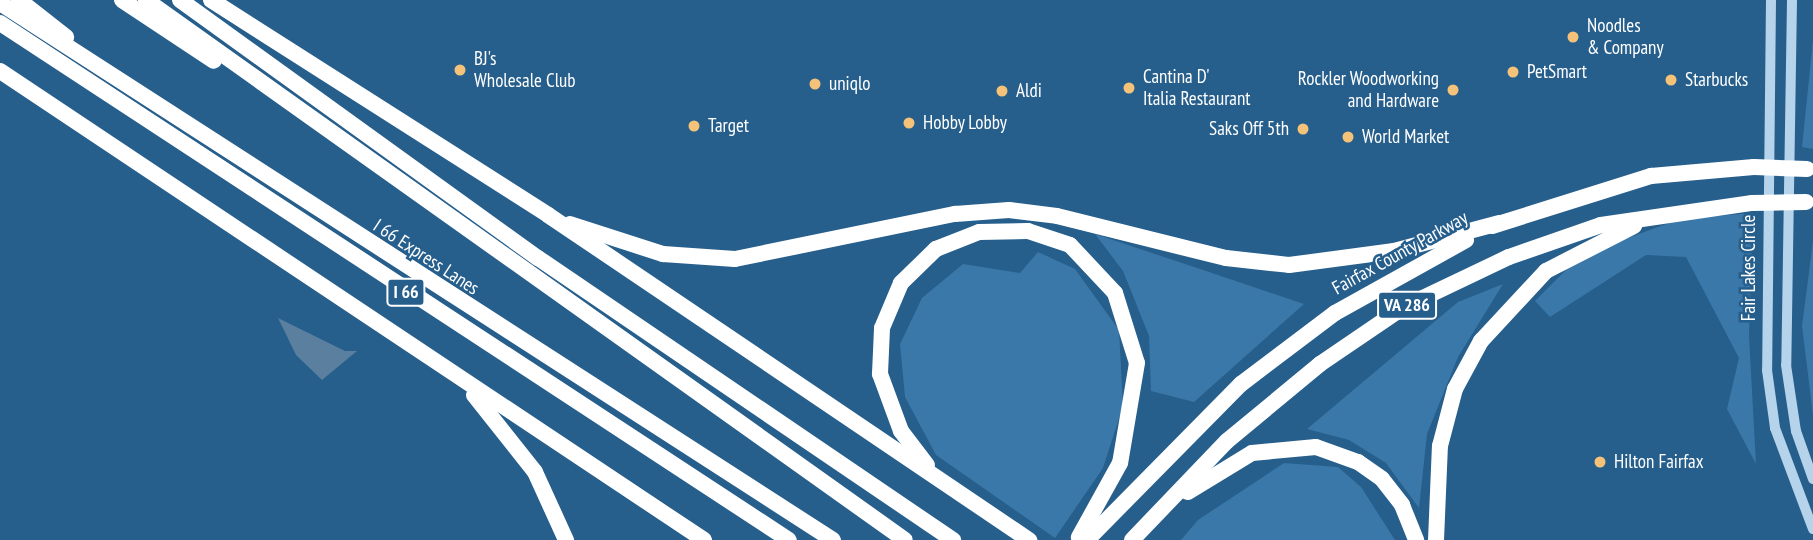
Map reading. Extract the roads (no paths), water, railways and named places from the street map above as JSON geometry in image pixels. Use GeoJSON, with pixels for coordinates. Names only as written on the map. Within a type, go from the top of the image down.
{"type":"FeatureCollection","features":[{"type":"Feature","properties":{"kind":"highway"},"geometry":{"type":"LineString","coordinates":[[19,0],[95,65]]}},
{"type":"Feature","properties":{"kind":"highway"},"geometry":{"type":"LineString","coordinates":[[122,0],[299,107]]}},
{"type":"Feature","properties":{"kind":"highway"},"geometry":{"type":"LineString","coordinates":[[146,0],[905,540]]}},
{"type":"Feature","properties":{"kind":"highway"},"geometry":{"type":"LineString","coordinates":[[180,0],[571,282],[953,540]]}},
{"type":"Feature","properties":{"kind":"highway"},"geometry":{"type":"LineString","coordinates":[[211,0],[548,215],[1029,540]]}},
{"type":"Feature","properties":{"kind":"highway","name":"I 66 Express Lanes"},"geometry":{"type":"LineString","coordinates":[[0,4],[833,540]]}},
{"type":"Feature","properties":{"kind":"highway","name":"I 66"},"geometry":{"type":"LineString","coordinates":[[0,23],[789,540]]}},
{"type":"Feature","properties":{"kind":"highway"},"geometry":{"type":"LineString","coordinates":[[0,71],[704,540]]}},
{"type":"Feature","properties":{"kind":"highway","name":"Fairfax County Parkway"},"geometry":{"type":"LineString","coordinates":[[1087,540],[1206,415],[1286,349],[1376,288],[1499,223],[1651,176],[1754,167],[1810,170]]}},
{"type":"Feature","properties":{"kind":"highway","name":"VA 286"},"geometry":{"type":"LineString","coordinates":[[1132,540],[1227,441],[1320,364],[1404,307],[1509,257],[1601,225],[1752,203],[1810,203]]}},
{"type":"Feature","properties":{"kind":"highway"},"geometry":{"type":"LineString","coordinates":[[1436,540],[1436,478],[1446,416],[1467,365],[1497,318],[1531,283],[1584,246],[1697,209]]}},
{"type":"Feature","properties":{"kind":"highway"},"geometry":{"type":"LineString","coordinates":[[548,215],[633,247],[735,259],[955,214],[1009,210],[1057,216],[1226,258],[1289,265],[1395,251],[1499,223]]}},
{"type":"Feature","properties":{"kind":"highway"},"geometry":{"type":"LineString","coordinates":[[961,494],[917,454],[885,397],[879,351],[889,306],[918,264],[959,238],[1002,229],[1051,236],[1082,254],[1105,279],[1127,319],[1137,363],[1120,463],[1078,540]]}},
{"type":"Feature","properties":{"kind":"highway"},"geometry":{"type":"LineString","coordinates":[[438,363],[514,440],[566,540]]}},
{"type":"Feature","properties":{"kind":"highway"},"geometry":{"type":"LineString","coordinates":[[1132,540],[1230,461],[1289,446],[1329,450],[1370,470],[1402,505],[1416,540]]}},
{"type":"Feature","properties":{"kind":"street","name":"Fair Lakes Circle"},"geometry":{"type":"LineString","coordinates":[[1771,0],[1766,370],[1775,428],[1813,529]]}},
{"type":"Feature","properties":{"kind":"street","name":"Fair Lakes Circle"},"geometry":{"type":"LineString","coordinates":[[1792,0],[1786,365],[1796,430],[1813,479]]}},
{"type":"Feature","properties":{"kind":"place","name":"Noodles & Company"},"geometry":{"type":"Point","coordinates":[1573,37]}},
{"type":"Feature","properties":{"kind":"place","name":"BJ's Wholesale Club"},"geometry":{"type":"Point","coordinates":[460,70]}},
{"type":"Feature","properties":{"kind":"place","name":"PetSmart"},"geometry":{"type":"Point","coordinates":[1513,72]}},
{"type":"Feature","properties":{"kind":"place","name":"Starbucks"},"geometry":{"type":"Point","coordinates":[1671,80]}},
{"type":"Feature","properties":{"kind":"place","name":"uniqlo"},"geometry":{"type":"Point","coordinates":[815,84]}},
{"type":"Feature","properties":{"kind":"place","name":"Cantina D' Italia Restaurant"},"geometry":{"type":"Point","coordinates":[1129,88]}},
{"type":"Feature","properties":{"kind":"place","name":"Rockler Woodworking and Hardware"},"geometry":{"type":"Point","coordinates":[1453,90]}},
{"type":"Feature","properties":{"kind":"place","name":"Aldi"},"geometry":{"type":"Point","coordinates":[1002,91]}},
{"type":"Feature","properties":{"kind":"place","name":"Hobby Lobby"},"geometry":{"type":"Point","coordinates":[909,123]}},
{"type":"Feature","properties":{"kind":"place","name":"Target"},"geometry":{"type":"Point","coordinates":[694,126]}},
{"type":"Feature","properties":{"kind":"place","name":"Saks Off 5th"},"geometry":{"type":"Point","coordinates":[1303,129]}},
{"type":"Feature","properties":{"kind":"place","name":"World Market"},"geometry":{"type":"Point","coordinates":[1348,137]}},
{"type":"Feature","properties":{"kind":"place","name":"Hilton Fairfax"},"geometry":{"type":"Point","coordinates":[1600,462]}}]}
